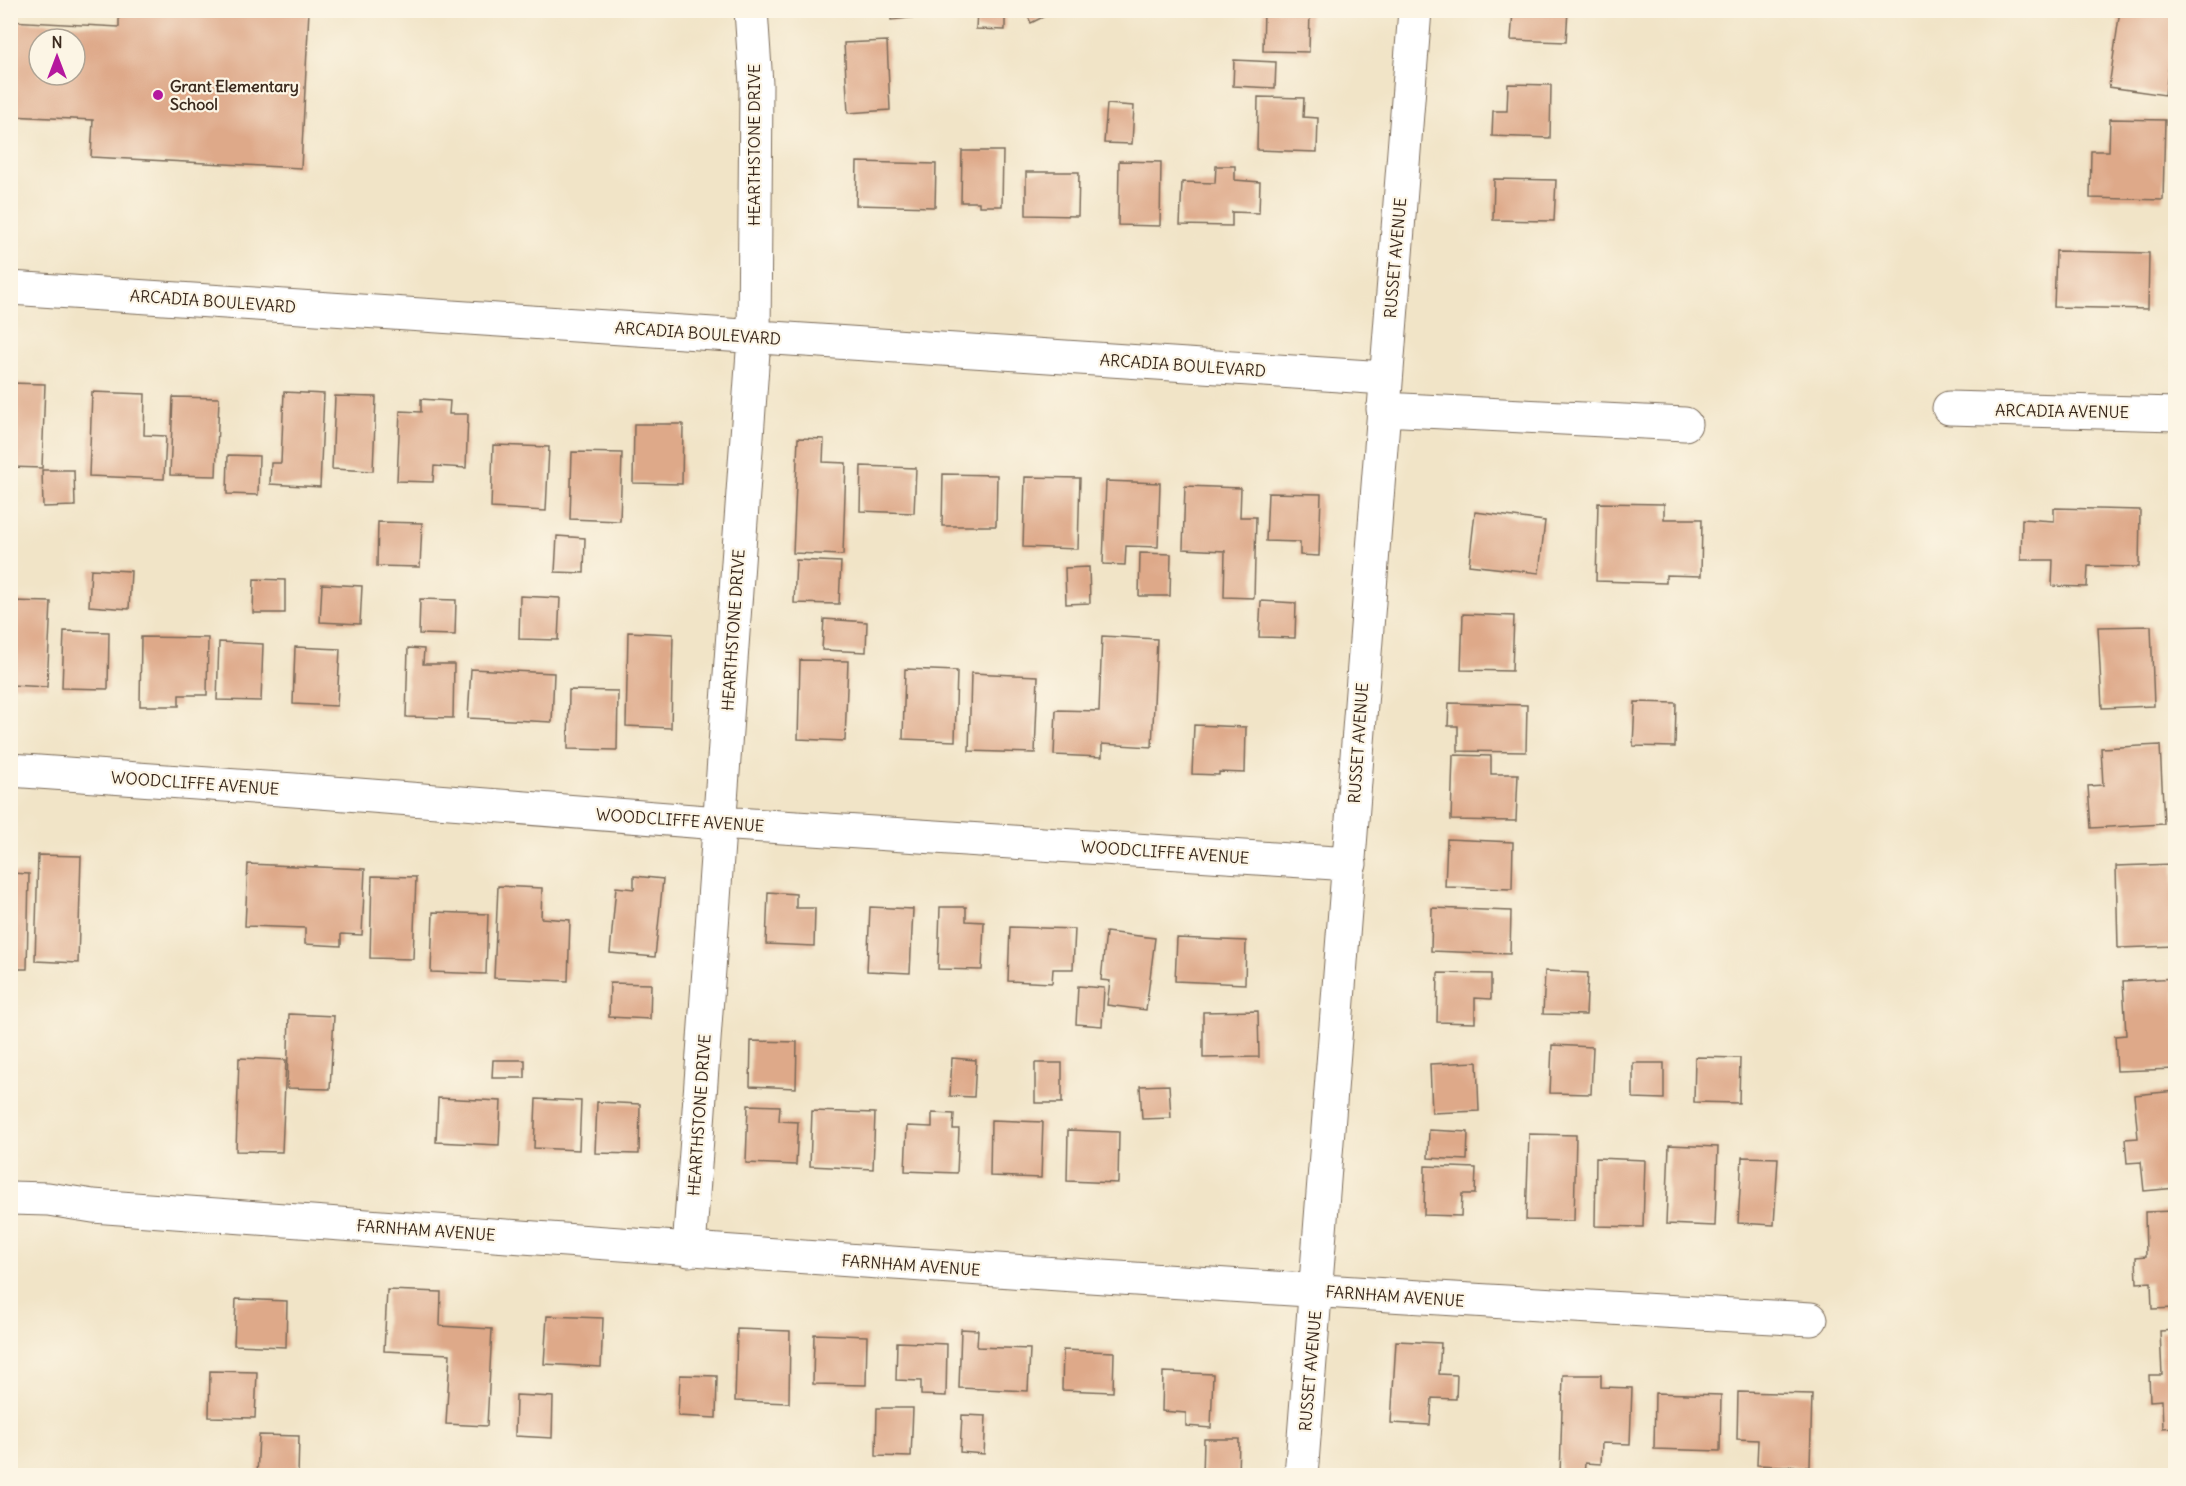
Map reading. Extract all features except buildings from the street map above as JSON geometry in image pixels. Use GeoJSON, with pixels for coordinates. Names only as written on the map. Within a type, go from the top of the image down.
{"type":"FeatureCollection","features":[{"type":"Feature","properties":{"kind":"street","name":"HEARTHSTONE DRIVE"},"geometry":{"type":"LineString","coordinates":[[689,1250],[754,338],[756,84],[750,10]]}},
{"type":"Feature","properties":{"kind":"street","name":"RUSSET AVENUE"},"geometry":{"type":"LineString","coordinates":[[1301,1476],[1415,10]]}},
{"type":"Feature","properties":{"kind":"street","name":"ARCADIA BOULEVARD"},"geometry":{"type":"LineString","coordinates":[[10,288],[754,338],[893,345],[1685,424]]}},
{"type":"Feature","properties":{"kind":"street","name":"ARCADIA AVENUE"},"geometry":{"type":"LineString","coordinates":[[1949,408],[2175,414]]}},
{"type":"Feature","properties":{"kind":"street","name":"WOODCLIFFE AVENUE"},"geometry":{"type":"LineString","coordinates":[[10,770],[719,823],[1350,864]]}},
{"type":"Feature","properties":{"kind":"street","name":"FARNHAM AVENUE"},"geometry":{"type":"LineString","coordinates":[[10,1198],[48,1199],[93,1206],[689,1250],[1316,1292],[1811,1319]]}},
{"type":"Feature","properties":{"kind":"place","name":"Grant Elementary School"},"geometry":{"type":"Point","coordinates":[158,95]}}]}
